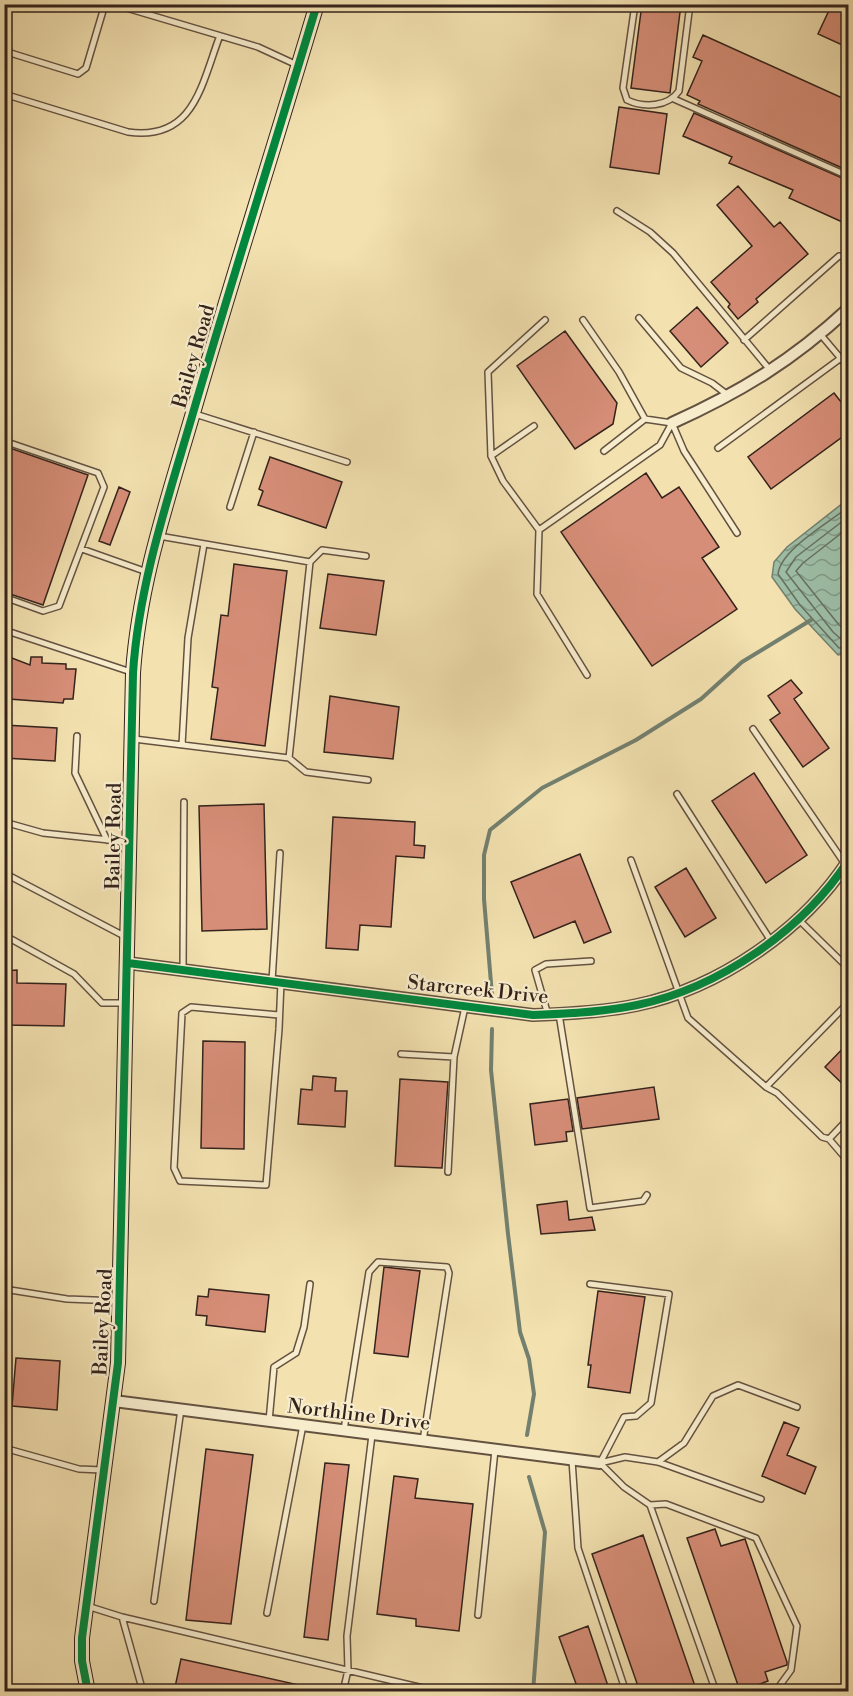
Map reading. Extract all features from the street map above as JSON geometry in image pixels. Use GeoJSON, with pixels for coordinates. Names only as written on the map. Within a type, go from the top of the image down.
{"type":"FeatureCollection","features":[{"type":"Feature","properties":{"kind":"street","name":"Bailey Road"},"geometry":{"type":"LineString","coordinates":[[88,1692],[82,1661],[85,1605],[114,1401],[120,1301],[133,673],[137,619],[147,572],[193,414],[317,4]]}},
{"type":"Feature","properties":{"kind":"street"},"geometry":{"type":"LineString","coordinates":[[672,423],[730,397],[771,372],[820,335],[849,309]]}},
{"type":"Feature","properties":{"kind":"street","name":"Starcreek Drive"},"geometry":{"type":"LineString","coordinates":[[128,963],[533,1015],[591,1013],[639,1005],[708,980],[771,941],[818,900],[847,863]]}},
{"type":"Feature","properties":{"kind":"street","name":"Northline Drive"},"geometry":{"type":"LineString","coordinates":[[114,1401],[600,1463]]}},
{"type":"Feature","properties":{"kind":"lane"},"geometry":{"type":"LineString","coordinates":[[4,51],[78,74],[86,68],[105,4]]}},
{"type":"Feature","properties":{"kind":"lane"},"geometry":{"type":"LineString","coordinates":[[113,4],[219,38],[258,47],[298,65]]}},
{"type":"Feature","properties":{"kind":"lane"},"geometry":{"type":"LineString","coordinates":[[635,4],[623,88],[627,99],[634,103],[665,104],[674,99],[679,91],[690,4]]}},
{"type":"Feature","properties":{"kind":"lane"},"geometry":{"type":"LineString","coordinates":[[4,94],[128,132],[143,134],[167,130],[178,123],[195,102],[219,38]]}},
{"type":"Feature","properties":{"kind":"lane"},"geometry":{"type":"LineString","coordinates":[[674,99],[849,176]]}},
{"type":"Feature","properties":{"kind":"lane"},"geometry":{"type":"LineString","coordinates":[[617,211],[650,232],[673,253],[771,372]]}},
{"type":"Feature","properties":{"kind":"lane"},"geometry":{"type":"LineString","coordinates":[[744,340],[839,256],[849,257]]}},
{"type":"Feature","properties":{"kind":"lane"},"geometry":{"type":"LineString","coordinates":[[639,318],[681,368],[712,383],[730,397]]}},
{"type":"Feature","properties":{"kind":"lane"},"geometry":{"type":"LineString","coordinates":[[545,320],[488,372],[492,456],[503,481],[540,530],[537,594],[587,675]]}},
{"type":"Feature","properties":{"kind":"lane"},"geometry":{"type":"LineString","coordinates":[[583,320],[619,372],[645,419]]}},
{"type":"Feature","properties":{"kind":"lane"},"geometry":{"type":"LineString","coordinates":[[820,335],[849,367]]}},
{"type":"Feature","properties":{"kind":"lane"},"geometry":{"type":"LineString","coordinates":[[718,448],[841,358]]}},
{"type":"Feature","properties":{"kind":"lane"},"geometry":{"type":"LineString","coordinates":[[193,414],[347,462]]}},
{"type":"Feature","properties":{"kind":"lane"},"geometry":{"type":"LineString","coordinates":[[604,451],[645,419],[672,423]]}},
{"type":"Feature","properties":{"kind":"lane"},"geometry":{"type":"LineString","coordinates":[[540,530],[660,445],[672,423]]}},
{"type":"Feature","properties":{"kind":"lane"},"geometry":{"type":"LineString","coordinates":[[672,423],[684,451],[737,533]]}},
{"type":"Feature","properties":{"kind":"lane"},"geometry":{"type":"LineString","coordinates":[[492,456],[534,426]]}},
{"type":"Feature","properties":{"kind":"lane"},"geometry":{"type":"LineString","coordinates":[[230,507],[254,432]]}},
{"type":"Feature","properties":{"kind":"lane"},"geometry":{"type":"LineString","coordinates":[[4,441],[98,473],[104,487],[59,606],[43,611],[4,597]]}},
{"type":"Feature","properties":{"kind":"lane"},"geometry":{"type":"LineString","coordinates":[[158,536],[310,562]]}},
{"type":"Feature","properties":{"kind":"lane"},"geometry":{"type":"LineString","coordinates":[[182,745],[188,638],[204,544]]}},
{"type":"Feature","properties":{"kind":"lane"},"geometry":{"type":"LineString","coordinates":[[82,549],[147,572]]}},
{"type":"Feature","properties":{"kind":"lane"},"geometry":{"type":"LineString","coordinates":[[289,758],[310,562],[322,550],[366,556]]}},
{"type":"Feature","properties":{"kind":"lane"},"geometry":{"type":"LineString","coordinates":[[4,630],[133,673]]}},
{"type":"Feature","properties":{"kind":"lane"},"geometry":{"type":"LineString","coordinates":[[753,729],[847,863]]}},
{"type":"Feature","properties":{"kind":"lane"},"geometry":{"type":"LineString","coordinates":[[77,736],[75,773],[107,840]]}},
{"type":"Feature","properties":{"kind":"lane"},"geometry":{"type":"LineString","coordinates":[[132,738],[289,758],[306,772],[369,780]]}},
{"type":"Feature","properties":{"kind":"lane"},"geometry":{"type":"LineString","coordinates":[[677,794],[771,941]]}},
{"type":"Feature","properties":{"kind":"lane"},"geometry":{"type":"LineString","coordinates":[[183,969],[184,802]]}},
{"type":"Feature","properties":{"kind":"lane"},"geometry":{"type":"LineString","coordinates":[[4,822],[43,833],[130,842]]}},
{"type":"Feature","properties":{"kind":"lane"},"geometry":{"type":"LineString","coordinates":[[279,1015],[191,1007],[182,1013],[174,1168],[180,1181],[266,1185],[279,1015],[277,982],[280,853]]}},
{"type":"Feature","properties":{"kind":"lane"},"geometry":{"type":"LineString","coordinates":[[631,860],[678,992],[693,1024],[712,1037],[766,1087],[777,1093],[822,1137],[829,1139],[849,1161]]}},
{"type":"Feature","properties":{"kind":"lane"},"geometry":{"type":"LineString","coordinates":[[4,873],[128,938]]}},
{"type":"Feature","properties":{"kind":"lane"},"geometry":{"type":"LineString","coordinates":[[798,918],[849,968]]}},
{"type":"Feature","properties":{"kind":"lane"},"geometry":{"type":"LineString","coordinates":[[11,939],[62,966],[102,1003],[126,1002]]}},
{"type":"Feature","properties":{"kind":"lane"},"geometry":{"type":"LineString","coordinates":[[591,961],[546,964],[536,970],[554,1014],[590,1208],[643,1201],[647,1194]]}},
{"type":"Feature","properties":{"kind":"lane"},"geometry":{"type":"LineString","coordinates":[[766,1087],[849,1003]]}},
{"type":"Feature","properties":{"kind":"lane"},"geometry":{"type":"LineString","coordinates":[[448,1172],[454,1057],[465,1007]]}},
{"type":"Feature","properties":{"kind":"lane"},"geometry":{"type":"LineString","coordinates":[[401,1053],[454,1057]]}},
{"type":"Feature","properties":{"kind":"lane"},"geometry":{"type":"LineString","coordinates":[[829,1139],[849,1119]]}},
{"type":"Feature","properties":{"kind":"lane"},"geometry":{"type":"LineString","coordinates":[[344,1430],[369,1272],[373,1265],[378,1262],[447,1267],[449,1273],[423,1441]]}},
{"type":"Feature","properties":{"kind":"lane"},"geometry":{"type":"LineString","coordinates":[[269,1421],[274,1367],[296,1353],[304,1327],[310,1284]]}},
{"type":"Feature","properties":{"kind":"lane"},"geometry":{"type":"LineString","coordinates":[[590,1284],[669,1294],[651,1403],[636,1416],[624,1417],[600,1463]]}},
{"type":"Feature","properties":{"kind":"lane"},"geometry":{"type":"LineString","coordinates":[[4,1289],[67,1299],[120,1301]]}},
{"type":"Feature","properties":{"kind":"lane"},"geometry":{"type":"LineString","coordinates":[[658,1462],[684,1443],[713,1396],[738,1385],[797,1407]]}},
{"type":"Feature","properties":{"kind":"lane"},"geometry":{"type":"LineString","coordinates":[[154,1601],[181,1409]]}},
{"type":"Feature","properties":{"kind":"lane"},"geometry":{"type":"LineString","coordinates":[[267,1613],[303,1425]]}},
{"type":"Feature","properties":{"kind":"lane"},"geometry":{"type":"LineString","coordinates":[[343,1692],[348,1670],[347,1636],[372,1435]]}},
{"type":"Feature","properties":{"kind":"lane"},"geometry":{"type":"LineString","coordinates":[[4,1448],[79,1468],[104,1470]]}},
{"type":"Feature","properties":{"kind":"lane"},"geometry":{"type":"LineString","coordinates":[[478,1615],[495,1450]]}},
{"type":"Feature","properties":{"kind":"lane"},"geometry":{"type":"LineString","coordinates":[[600,1463],[625,1457],[658,1462],[761,1499]]}},
{"type":"Feature","properties":{"kind":"lane"},"geometry":{"type":"LineString","coordinates":[[572,1460],[578,1548],[626,1692]]}},
{"type":"Feature","properties":{"kind":"lane"},"geometry":{"type":"LineString","coordinates":[[600,1463],[624,1487],[650,1505],[716,1692]]}},
{"type":"Feature","properties":{"kind":"lane"},"geometry":{"type":"LineString","coordinates":[[650,1505],[666,1504],[756,1538],[797,1626],[791,1670],[775,1692]]}},
{"type":"Feature","properties":{"kind":"lane"},"geometry":{"type":"LineString","coordinates":[[85,1605],[122,1617],[440,1692]]}},
{"type":"Feature","properties":{"kind":"lane"},"geometry":{"type":"LineString","coordinates":[[122,1617],[143,1692]]}},
{"type":"Feature","properties":{"kind":"water"},"geometry":{"type":"Polygon","coordinates":[[[848,499],[848,653],[838,655],[795,609],[772,577],[774,562],[787,547],[848,499]]]}},
{"type":"Feature","properties":{"kind":"building"},"geometry":{"type":"Polygon","coordinates":[[[642,4],[681,4],[670,93],[631,88],[642,4]]]}},
{"type":"Feature","properties":{"kind":"building"},"geometry":{"type":"Polygon","coordinates":[[[832,4],[849,4],[849,48],[818,34],[832,4]]]}},
{"type":"Feature","properties":{"kind":"building"},"geometry":{"type":"Polygon","coordinates":[[[703,35],[849,101],[849,171],[698,104],[700,101],[687,95],[702,61],[693,57],[703,35]]]}},
{"type":"Feature","properties":{"kind":"building"},"geometry":{"type":"Polygon","coordinates":[[[619,107],[667,114],[659,174],[610,167],[619,107]]]}},
{"type":"Feature","properties":{"kind":"building"},"geometry":{"type":"Polygon","coordinates":[[[694,113],[849,181],[849,225],[789,198],[793,190],[729,163],[732,157],[683,136],[694,113]]]}},
{"type":"Feature","properties":{"kind":"building"},"geometry":{"type":"Polygon","coordinates":[[[738,186],[774,227],[780,222],[808,254],[756,299],[758,302],[738,319],[728,307],[730,304],[711,282],[752,246],[717,205],[738,186]]]}},
{"type":"Feature","properties":{"kind":"building"},"geometry":{"type":"Polygon","coordinates":[[[697,307],[728,343],[701,367],[670,331],[697,307]]]}},
{"type":"Feature","properties":{"kind":"building"},"geometry":{"type":"Polygon","coordinates":[[[565,331],[617,403],[613,424],[575,449],[517,366],[565,331]]]}},
{"type":"Feature","properties":{"kind":"building"},"geometry":{"type":"Polygon","coordinates":[[[834,393],[849,412],[849,432],[771,489],[748,457],[834,393]]]}},
{"type":"Feature","properties":{"kind":"building"},"geometry":{"type":"Polygon","coordinates":[[[4,446],[88,475],[43,605],[4,592],[4,446]]]}},
{"type":"Feature","properties":{"kind":"building"},"geometry":{"type":"Polygon","coordinates":[[[270,457],[342,482],[326,528],[258,505],[263,491],[259,489],[270,457]]]}},
{"type":"Feature","properties":{"kind":"building"},"geometry":{"type":"Polygon","coordinates":[[[646,473],[662,498],[679,487],[719,547],[702,558],[737,609],[652,666],[561,532],[646,473]]]}},
{"type":"Feature","properties":{"kind":"building"},"geometry":{"type":"Polygon","coordinates":[[[119,487],[130,492],[110,545],[99,541],[119,487]]]}},
{"type":"Feature","properties":{"kind":"building"},"geometry":{"type":"Polygon","coordinates":[[[234,564],[287,571],[265,746],[211,739],[218,688],[212,687],[221,615],[228,616],[234,564]]]}},
{"type":"Feature","properties":{"kind":"building"},"geometry":{"type":"Polygon","coordinates":[[[328,574],[384,581],[376,635],[320,628],[328,574]]]}},
{"type":"Feature","properties":{"kind":"building"},"geometry":{"type":"Polygon","coordinates":[[[4,655],[30,665],[31,657],[42,657],[42,663],[66,664],[66,669],[76,669],[73,699],[64,699],[63,703],[9,699],[10,692],[4,692],[4,655]]]}},
{"type":"Feature","properties":{"kind":"building"},"geometry":{"type":"Polygon","coordinates":[[[791,680],[802,693],[794,699],[829,748],[803,767],[770,720],[780,713],[768,696],[791,680]]]}},
{"type":"Feature","properties":{"kind":"building"},"geometry":{"type":"Polygon","coordinates":[[[330,696],[399,707],[393,759],[324,752],[330,696]]]}},
{"type":"Feature","properties":{"kind":"building"},"geometry":{"type":"Polygon","coordinates":[[[4,725],[57,728],[55,761],[4,758],[4,725]]]}},
{"type":"Feature","properties":{"kind":"building"},"geometry":{"type":"Polygon","coordinates":[[[754,773],[807,855],[766,883],[712,801],[754,773]]]}},
{"type":"Feature","properties":{"kind":"building"},"geometry":{"type":"Polygon","coordinates":[[[264,804],[267,929],[202,931],[199,806],[264,804]]]}},
{"type":"Feature","properties":{"kind":"building"},"geometry":{"type":"Polygon","coordinates":[[[333,817],[415,822],[414,845],[425,846],[424,858],[396,856],[391,927],[360,925],[358,950],[326,948],[333,817]]]}},
{"type":"Feature","properties":{"kind":"building"},"geometry":{"type":"Polygon","coordinates":[[[580,854],[611,932],[584,943],[575,921],[534,938],[511,882],[580,854]]]}},
{"type":"Feature","properties":{"kind":"building"},"geometry":{"type":"Polygon","coordinates":[[[686,868],[716,918],[685,937],[655,887],[686,868]]]}},
{"type":"Feature","properties":{"kind":"building"},"geometry":{"type":"Polygon","coordinates":[[[17,970],[17,983],[66,984],[64,1026],[4,1025],[4,971],[17,970]]]}},
{"type":"Feature","properties":{"kind":"building"},"geometry":{"type":"Polygon","coordinates":[[[203,1041],[245,1042],[244,1149],[201,1148],[203,1041]]]}},
{"type":"Feature","properties":{"kind":"building"},"geometry":{"type":"Polygon","coordinates":[[[849,1042],[849,1090],[825,1067],[849,1042]]]}},
{"type":"Feature","properties":{"kind":"building"},"geometry":{"type":"Polygon","coordinates":[[[313,1076],[336,1078],[335,1091],[347,1091],[345,1127],[298,1124],[301,1089],[312,1090],[313,1076]]]}},
{"type":"Feature","properties":{"kind":"building"},"geometry":{"type":"Polygon","coordinates":[[[400,1079],[448,1082],[442,1168],[395,1166],[400,1079]]]}},
{"type":"Feature","properties":{"kind":"building"},"geometry":{"type":"Polygon","coordinates":[[[654,1087],[659,1119],[582,1129],[577,1098],[654,1087]]]}},
{"type":"Feature","properties":{"kind":"building"},"geometry":{"type":"Polygon","coordinates":[[[568,1099],[573,1131],[566,1132],[567,1141],[535,1145],[530,1104],[568,1099]]]}},
{"type":"Feature","properties":{"kind":"building"},"geometry":{"type":"Polygon","coordinates":[[[567,1201],[569,1220],[592,1217],[595,1230],[541,1234],[537,1205],[567,1201]]]}},
{"type":"Feature","properties":{"kind":"building"},"geometry":{"type":"Polygon","coordinates":[[[384,1267],[420,1271],[408,1357],[374,1353],[384,1267]]]}},
{"type":"Feature","properties":{"kind":"building"},"geometry":{"type":"Polygon","coordinates":[[[209,1289],[269,1295],[265,1332],[206,1325],[207,1316],[196,1315],[198,1296],[208,1297],[209,1289]]]}},
{"type":"Feature","properties":{"kind":"building"},"geometry":{"type":"Polygon","coordinates":[[[598,1291],[645,1297],[630,1393],[588,1387],[591,1365],[588,1365],[598,1291]]]}},
{"type":"Feature","properties":{"kind":"building"},"geometry":{"type":"Polygon","coordinates":[[[16,1358],[60,1361],[57,1410],[12,1406],[16,1358]]]}},
{"type":"Feature","properties":{"kind":"building"},"geometry":{"type":"Polygon","coordinates":[[[784,1422],[799,1428],[787,1455],[816,1467],[805,1494],[762,1476],[784,1422]]]}},
{"type":"Feature","properties":{"kind":"building"},"geometry":{"type":"Polygon","coordinates":[[[206,1449],[253,1455],[231,1624],[186,1620],[206,1449]]]}},
{"type":"Feature","properties":{"kind":"building"},"geometry":{"type":"Polygon","coordinates":[[[325,1463],[349,1465],[328,1640],[304,1637],[325,1463]]]}},
{"type":"Feature","properties":{"kind":"building"},"geometry":{"type":"Polygon","coordinates":[[[394,1476],[418,1479],[415,1498],[473,1504],[459,1631],[416,1626],[416,1619],[377,1614],[394,1476]]]}},
{"type":"Feature","properties":{"kind":"building"},"geometry":{"type":"Polygon","coordinates":[[[715,1529],[721,1546],[745,1539],[787,1662],[787,1665],[765,1672],[768,1681],[740,1691],[687,1538],[715,1529]]]}},
{"type":"Feature","properties":{"kind":"building"},"geometry":{"type":"Polygon","coordinates":[[[643,1535],[697,1692],[640,1692],[592,1554],[643,1535]]]}},
{"type":"Feature","properties":{"kind":"building"},"geometry":{"type":"Polygon","coordinates":[[[588,1626],[610,1692],[579,1692],[559,1637],[588,1626]]]}},
{"type":"Feature","properties":{"kind":"building"},"geometry":{"type":"Polygon","coordinates":[[[181,1659],[308,1687],[307,1692],[174,1692],[181,1659]]]}},
{"type":"Feature","properties":{"kind":"waterway"},"geometry":{"type":"LineString","coordinates":[[492,995],[484,899],[484,855],[490,830],[542,788],[636,740],[701,699],[742,662],[811,620]]}},
{"type":"Feature","properties":{"kind":"waterway"},"geometry":{"type":"LineString","coordinates":[[492,1029],[491,1070],[508,1234],[520,1332],[529,1359],[534,1394],[527,1435]]}},
{"type":"Feature","properties":{"kind":"waterway"},"geometry":{"type":"LineString","coordinates":[[529,1477],[545,1532],[533,1692]]}},
{"type":"Feature","properties":{"kind":"cycle path"},"geometry":{"type":"LineString","coordinates":[[88,1692],[82,1661],[82,1638],[118,1363],[133,673],[136,640],[148,574],[165,509],[317,4]]}},
{"type":"Feature","properties":{"kind":"cycle path"},"geometry":{"type":"LineString","coordinates":[[128,963],[533,1015],[611,1009],[668,997],[728,970],[783,932],[808,910],[848,861]]}}]}
